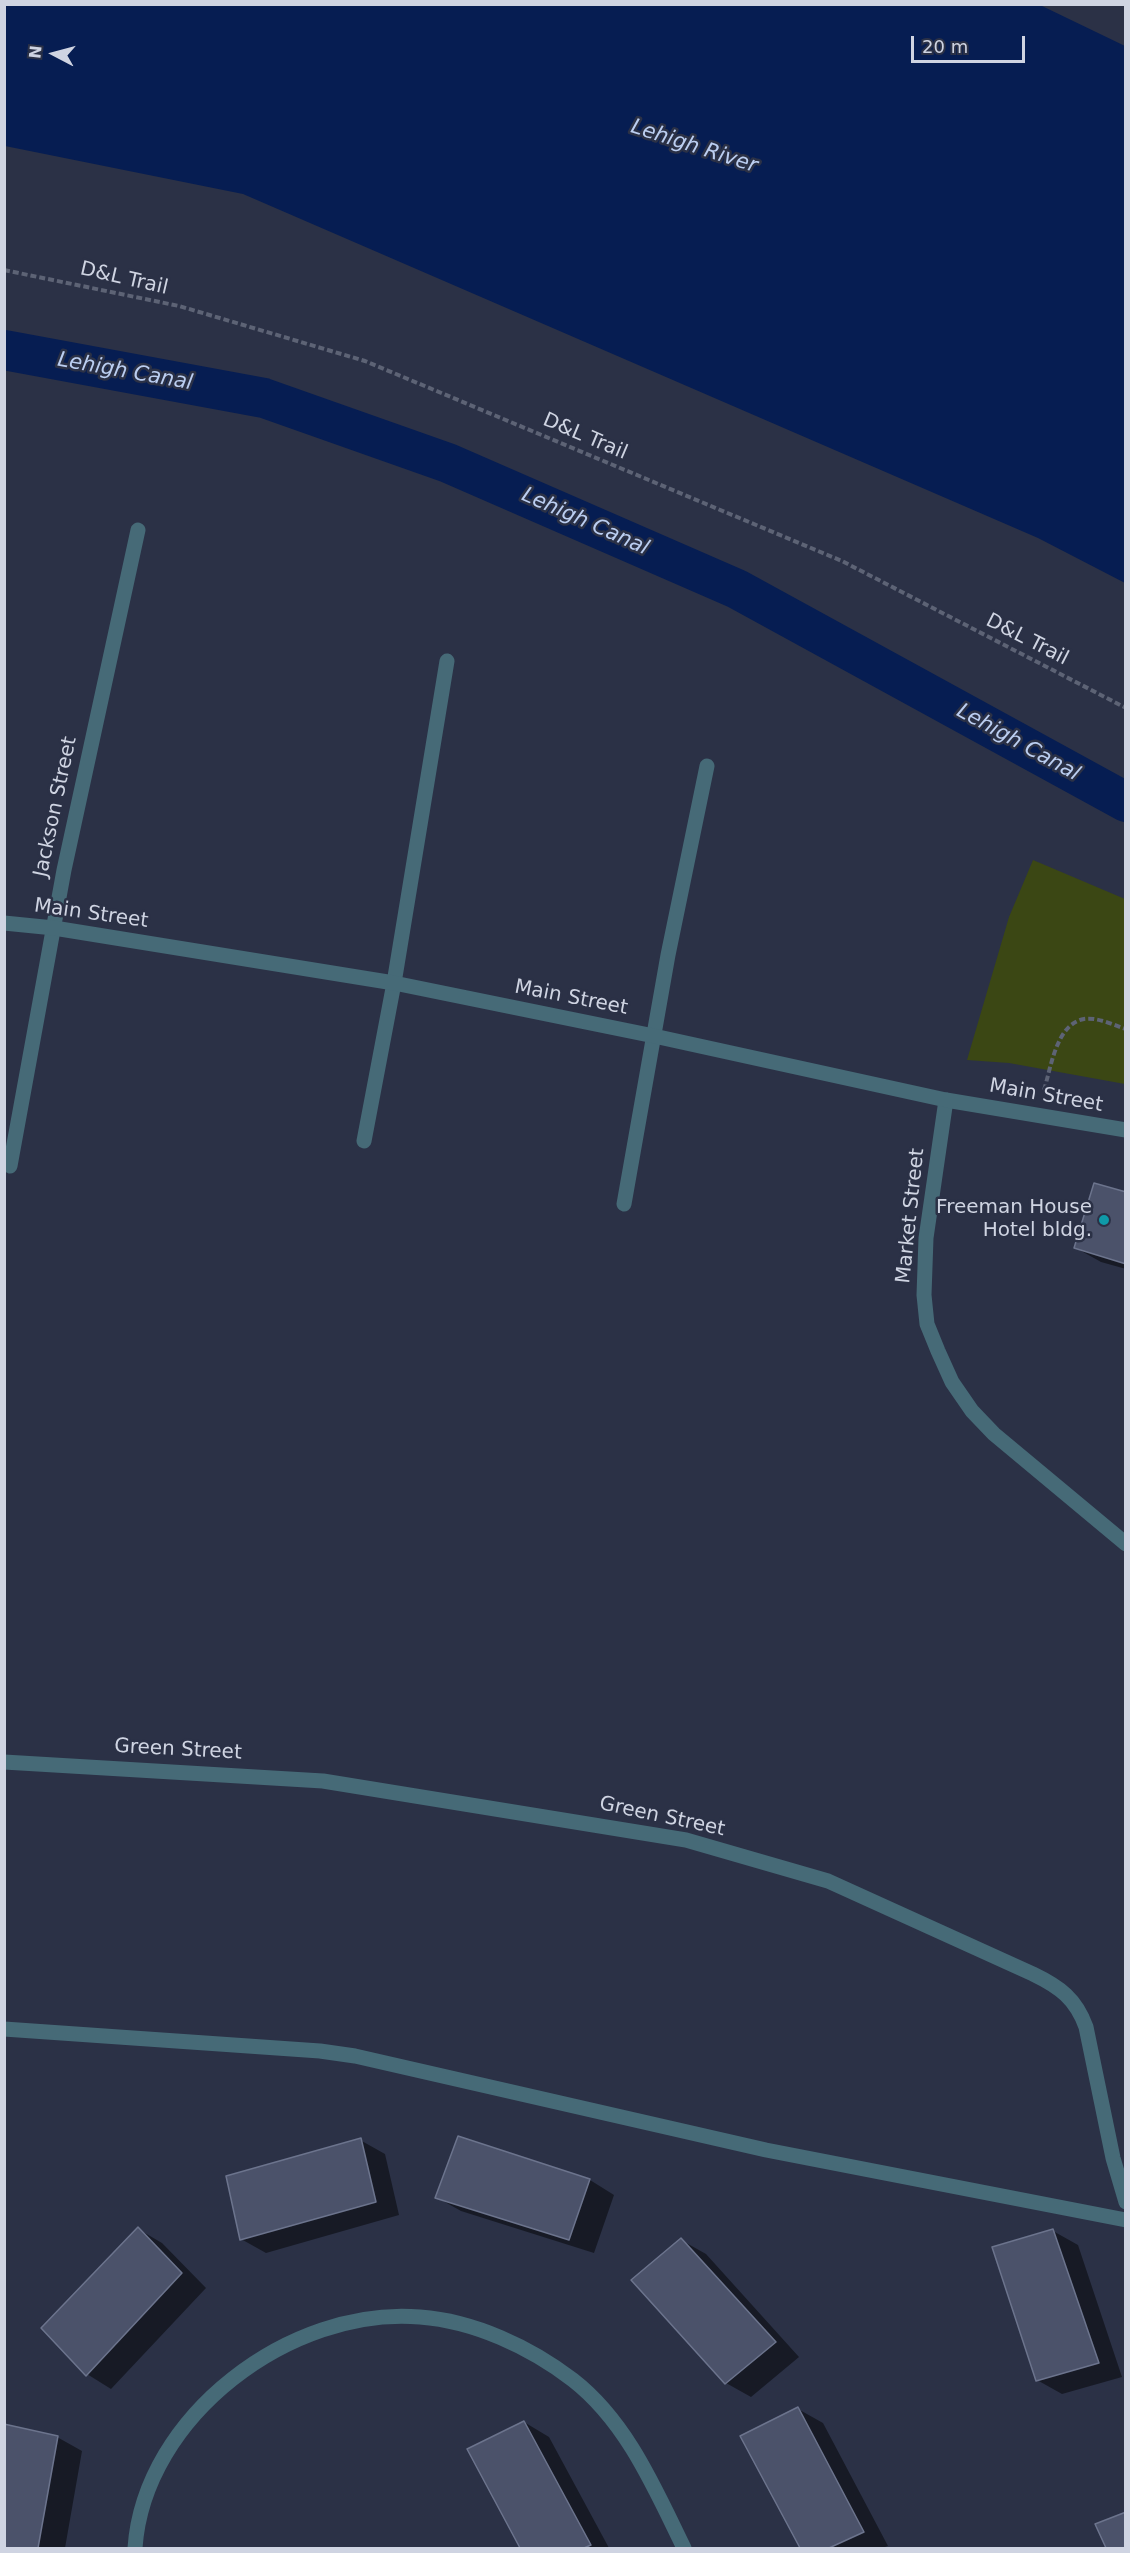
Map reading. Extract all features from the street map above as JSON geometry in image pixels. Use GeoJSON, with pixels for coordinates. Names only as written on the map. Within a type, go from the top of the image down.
{"type":"FeatureCollection","features":[{"type":"Feature","properties":{"kind":"street","name":"Jackson Street"},"geometry":{"type":"LineString","coordinates":[[10,1166],[54,928],[97,715],[138,530]]}},
{"type":"Feature","properties":{"kind":"street"},"geometry":{"type":"LineString","coordinates":[[364,1141],[394,983],[447,661]]}},
{"type":"Feature","properties":{"kind":"street"},"geometry":{"type":"LineString","coordinates":[[624,1204],[654,1036],[707,766]]}},
{"type":"Feature","properties":{"kind":"street","name":"Main Street"},"geometry":{"type":"LineString","coordinates":[[4,923],[54,928],[394,983],[654,1036],[946,1100],[1125,1130]]}},
{"type":"Feature","properties":{"kind":"street","name":"Market Street"},"geometry":{"type":"LineString","coordinates":[[946,1100],[926,1238],[924,1295],[927,1324],[952,1382],[972,1411],[986,1426],[1125,1544]]}},
{"type":"Feature","properties":{"kind":"street","name":"Green Street"},"geometry":{"type":"LineString","coordinates":[[4,1762],[323,1781],[686,1840],[828,1881],[1033,1974],[1057,1986],[1070,1997],[1080,2009],[1086,2027],[1113,2158],[1125,2202]]}},
{"type":"Feature","properties":{"kind":"street"},"geometry":{"type":"LineString","coordinates":[[4,2029],[308,2050],[355,2056],[766,2150],[1125,2220]]}},
{"type":"Feature","properties":{"kind":"street"},"geometry":{"type":"LineString","coordinates":[[135,2548],[139,2519],[157,2470],[174,2442],[210,2397],[236,2375],[261,2359],[315,2333],[395,2316],[439,2319],[478,2329],[518,2346],[574,2380],[614,2423],[644,2467],[684,2548]]}},
{"type":"Feature","properties":{"kind":"path","name":"D&L Trail"},"geometry":{"type":"LineString","coordinates":[[4,270],[179,306],[365,361],[842,561],[1125,708]]}},
{"type":"Feature","properties":{"kind":"path"},"geometry":{"type":"LineString","coordinates":[[1036,1116],[1060,1035],[1082,1019],[1098,1020],[1125,1029]]}},
{"type":"Feature","properties":{"kind":"green space"},"geometry":{"type":"Polygon","coordinates":[[[1033,860],[1125,899],[1125,1084],[1009,1063],[967,1060],[1009,917],[1033,860]]]}},
{"type":"Feature","properties":{"kind":"water","name":"Lehigh River"},"geometry":{"type":"Polygon","coordinates":[[[5,5],[1040,5],[1125,46],[1125,583],[1038,538],[243,194],[5,146],[5,5]]]}},
{"type":"Feature","properties":{"kind":"building","name":"Freeman House Hotel bldg."},"geometry":{"type":"Polygon","coordinates":[[[1094,1183],[1126,1192],[1126,1264],[1074,1248],[1094,1183]]]}},
{"type":"Feature","properties":{"kind":"building"},"geometry":{"type":"Polygon","coordinates":[[[458,2136],[590,2179],[569,2240],[435,2198],[458,2136]]]}},
{"type":"Feature","properties":{"kind":"building"},"geometry":{"type":"Polygon","coordinates":[[[361,2138],[376,2202],[240,2240],[226,2176],[361,2138]]]}},
{"type":"Feature","properties":{"kind":"building"},"geometry":{"type":"Polygon","coordinates":[[[138,2227],[182,2273],[86,2376],[41,2328],[138,2227]]]}},
{"type":"Feature","properties":{"kind":"building"},"geometry":{"type":"Polygon","coordinates":[[[1053,2229],[1099,2363],[1036,2381],[992,2247],[1053,2229]]]}},
{"type":"Feature","properties":{"kind":"building"},"geometry":{"type":"Polygon","coordinates":[[[681,2238],[776,2342],[725,2384],[631,2280],[681,2238]]]}},
{"type":"Feature","properties":{"kind":"building"},"geometry":{"type":"Polygon","coordinates":[[[798,2407],[864,2532],[829,2548],[800,2548],[740,2436],[798,2407]]]}},
{"type":"Feature","properties":{"kind":"building"},"geometry":{"type":"Polygon","coordinates":[[[524,2421],[591,2545],[584,2548],[520,2548],[467,2449],[524,2421]]]}},
{"type":"Feature","properties":{"kind":"building"},"geometry":{"type":"Polygon","coordinates":[[[4,2424],[58,2436],[38,2548],[4,2548],[4,2424]]]}},
{"type":"Feature","properties":{"kind":"building"},"geometry":{"type":"Polygon","coordinates":[[[1126,2512],[1126,2548],[1106,2548],[1095,2524],[1126,2512]]]}},
{"type":"Feature","properties":{"kind":"waterway","name":"Lehigh Canal"},"geometry":{"type":"LineString","coordinates":[[4,350],[264,398],[448,463],[737,589],[1126,802]]}},
{"type":"Feature","properties":{"kind":"place","name":"Freeman House Hotel bldg."},"geometry":{"type":"Point","coordinates":[1104,1220]}}]}
